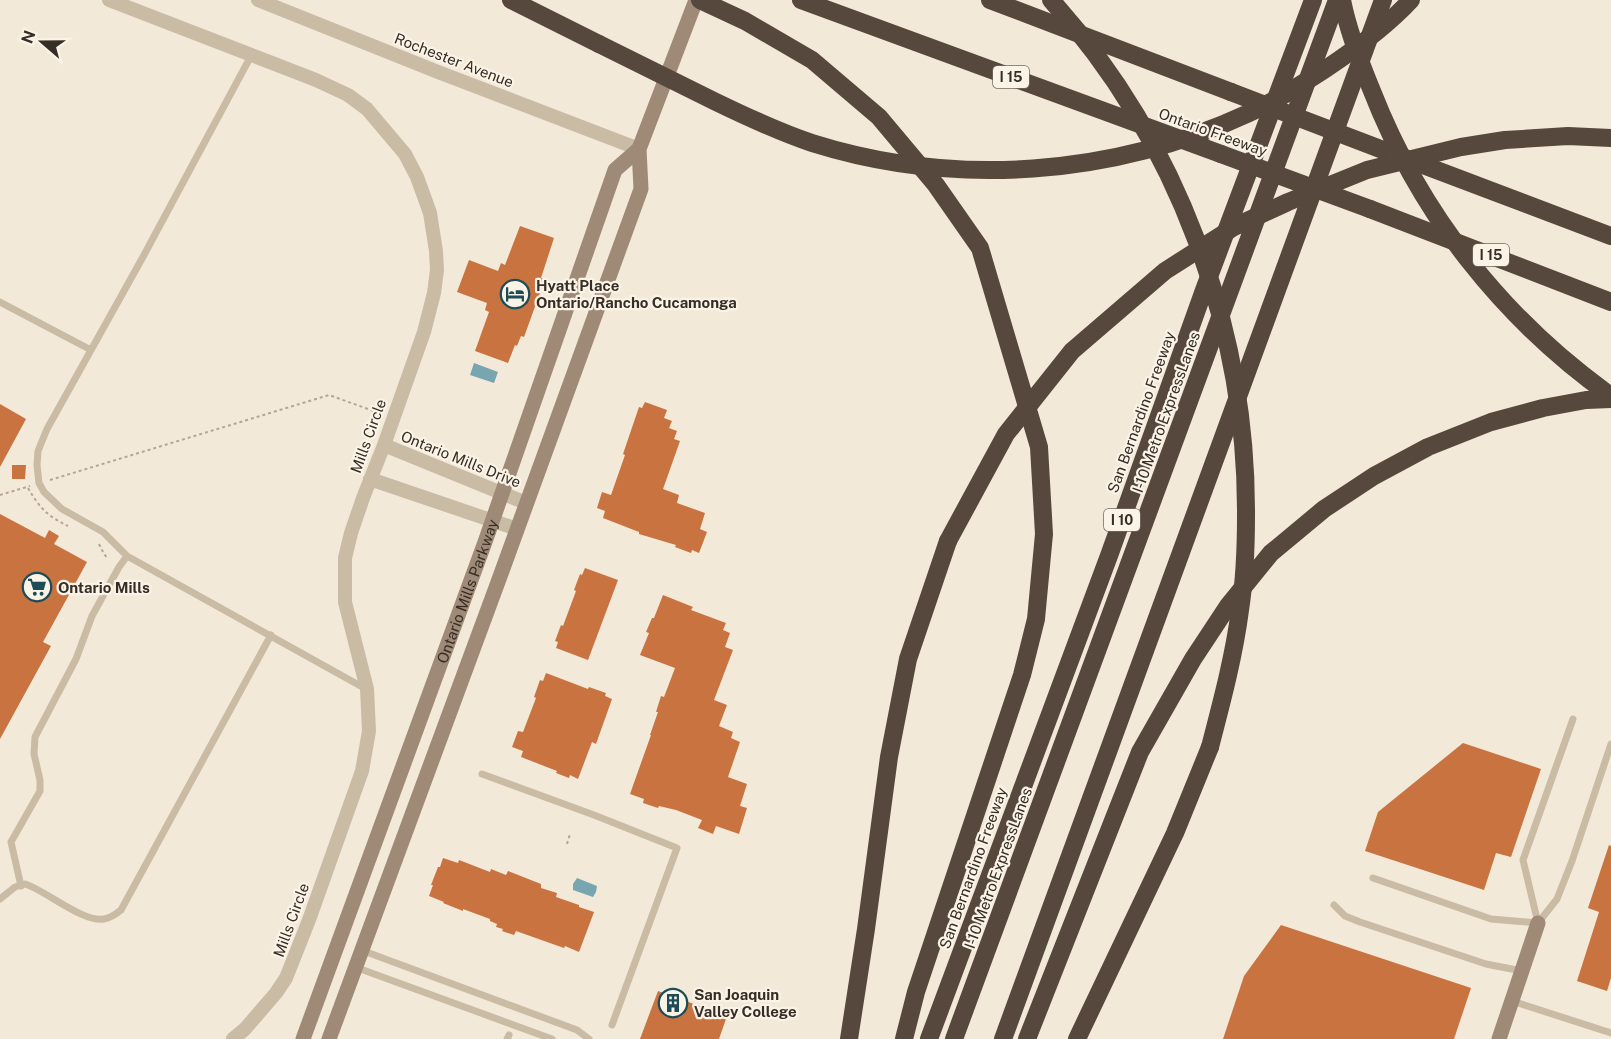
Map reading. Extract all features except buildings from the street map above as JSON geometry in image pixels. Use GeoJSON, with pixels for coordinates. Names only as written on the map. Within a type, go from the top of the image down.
{"type":"FeatureCollection","features":[{"type":"Feature","properties":{"kind":"highway"},"geometry":{"type":"LineString","coordinates":[[511,0],[755,120],[812,142],[873,159],[938,168],[998,171],[1062,167],[1129,155],[1193,136],[1250,113],[1306,82],[1355,50],[1412,0]]}},
{"type":"Feature","properties":{"kind":"highway"},"geometry":{"type":"LineString","coordinates":[[700,0],[745,21],[812,60],[879,117],[936,185],[980,248],[1039,447],[1044,534],[1036,619],[1022,675],[916,992],[904,1039]]}},
{"type":"Feature","properties":{"kind":"highway","name":"Ontario Freeway"},"geometry":{"type":"LineString","coordinates":[[801,0],[1370,209],[1611,302]]}},
{"type":"Feature","properties":{"kind":"highway"},"geometry":{"type":"LineString","coordinates":[[990,0],[1611,236]]}},
{"type":"Feature","properties":{"kind":"highway"},"geometry":{"type":"LineString","coordinates":[[1051,0],[1069,19],[1106,68],[1140,122],[1171,180],[1194,234],[1217,300],[1232,364],[1246,485],[1246,547],[1241,608],[1229,677],[1210,747],[1175,833],[1077,1039]]}},
{"type":"Feature","properties":{"kind":"highway","name":"San Bernardino Freeway"},"geometry":{"type":"LineString","coordinates":[[929,1039],[1313,0]]}},
{"type":"Feature","properties":{"kind":"highway"},"geometry":{"type":"LineString","coordinates":[[1340,0],[1362,68],[1386,126],[1429,205],[1466,258],[1506,306],[1552,350],[1611,397]]}},
{"type":"Feature","properties":{"kind":"highway","name":"I-10 Metro ExpressLanes"},"geometry":{"type":"LineString","coordinates":[[954,1039],[1340,0]]}},
{"type":"Feature","properties":{"kind":"highway"},"geometry":{"type":"LineString","coordinates":[[1003,1039],[1383,0]]}},
{"type":"Feature","properties":{"kind":"highway"},"geometry":{"type":"LineString","coordinates":[[849,1039],[889,757],[908,659],[948,541],[1006,434],[1072,351],[1165,272],[1234,227],[1288,201],[1367,170],[1461,147],[1505,140],[1568,136],[1611,138]]}},
{"type":"Feature","properties":{"kind":"highway"},"geometry":{"type":"LineString","coordinates":[[1026,1039],[1140,752],[1199,650],[1228,606],[1271,553],[1324,509],[1374,476],[1428,447],[1501,420],[1543,408],[1611,397]]}},
{"type":"Feature","properties":{"kind":"main road","name":"Ontario Mills Parkway"},"geometry":{"type":"LineString","coordinates":[[329,1039],[641,189],[639,149],[696,0]]}},
{"type":"Feature","properties":{"kind":"main road","name":"Ontario Mills Parkway"},"geometry":{"type":"LineString","coordinates":[[303,1039],[492,520],[615,170],[639,149]]}},
{"type":"Feature","properties":{"kind":"main road"},"geometry":{"type":"LineString","coordinates":[[1499,1039],[1538,923]]}},
{"type":"Feature","properties":{"kind":"street","name":"Mills Circle"},"geometry":{"type":"LineString","coordinates":[[110,0],[252,54],[348,95],[367,109],[405,154],[427,201],[433,224],[437,270],[424,332],[370,479],[345,558],[345,602],[367,689],[369,731],[363,771],[286,978],[245,1029],[233,1039]]}},
{"type":"Feature","properties":{"kind":"street","name":"Rochester Avenue"},"geometry":{"type":"LineString","coordinates":[[258,0],[639,149]]}},
{"type":"Feature","properties":{"kind":"street","name":"Ontario Mills Drive"},"geometry":{"type":"LineString","coordinates":[[384,445],[526,503]]}},
{"type":"Feature","properties":{"kind":"street"},"geometry":{"type":"LineString","coordinates":[[370,479],[517,529]]}},
{"type":"Feature","properties":{"kind":"lane"},"geometry":{"type":"LineString","coordinates":[[252,54],[47,429],[38,451],[39,483],[55,504],[103,532],[127,556],[367,689]]}},
{"type":"Feature","properties":{"kind":"lane"},"geometry":{"type":"LineString","coordinates":[[0,302],[91,350]]}},
{"type":"Feature","properties":{"kind":"lane"},"geometry":{"type":"LineString","coordinates":[[21,886],[11,842],[40,791],[34,754],[35,737],[76,660],[92,616],[127,556]]}},
{"type":"Feature","properties":{"kind":"lane"},"geometry":{"type":"LineString","coordinates":[[0,899],[15,887],[25,885],[89,918],[102,920],[112,917],[121,910],[271,635]]}},
{"type":"Feature","properties":{"kind":"lane"},"geometry":{"type":"LineString","coordinates":[[1538,923],[1523,860],[1573,719]]}},
{"type":"Feature","properties":{"kind":"lane"},"geometry":{"type":"LineString","coordinates":[[1538,923],[1557,899],[1611,744]]}},
{"type":"Feature","properties":{"kind":"lane"},"geometry":{"type":"LineString","coordinates":[[482,774],[677,848],[612,1025]]}},
{"type":"Feature","properties":{"kind":"lane"},"geometry":{"type":"LineString","coordinates":[[1373,878],[1491,920],[1538,923]]}},
{"type":"Feature","properties":{"kind":"lane"},"geometry":{"type":"LineString","coordinates":[[1334,905],[1345,916],[1360,922],[1486,964],[1522,971]]}},
{"type":"Feature","properties":{"kind":"lane"},"geometry":{"type":"LineString","coordinates":[[361,950],[577,1030],[590,1039]]}},
{"type":"Feature","properties":{"kind":"lane"},"geometry":{"type":"LineString","coordinates":[[355,966],[552,1039]]}},
{"type":"Feature","properties":{"kind":"lane"},"geometry":{"type":"LineString","coordinates":[[1512,1001],[1611,1032]]}},
{"type":"Feature","properties":{"kind":"path"},"geometry":{"type":"LineString","coordinates":[[0,495],[329,395],[393,418]]}},
{"type":"Feature","properties":{"kind":"path"},"geometry":{"type":"LineString","coordinates":[[567,844],[570,834]]}},
{"type":"Feature","properties":{"kind":"water"},"geometry":{"type":"Polygon","coordinates":[[[474,363],[498,372],[494,383],[470,375],[474,363]]]}},
{"type":"Feature","properties":{"kind":"water"},"geometry":{"type":"Polygon","coordinates":[[[577,878],[597,886],[593,897],[573,890],[573,884],[577,878]]]}},
{"type":"Feature","properties":{"kind":"place","name":"Hyatt Place Ontario/Rancho Cucamonga"},"geometry":{"type":"Point","coordinates":[515,294]}},
{"type":"Feature","properties":{"kind":"place","name":"Ontario Mills"},"geometry":{"type":"Point","coordinates":[37,587]}},
{"type":"Feature","properties":{"kind":"place","name":"San Joaquin Valley College"},"geometry":{"type":"Point","coordinates":[673,1003]}}]}
